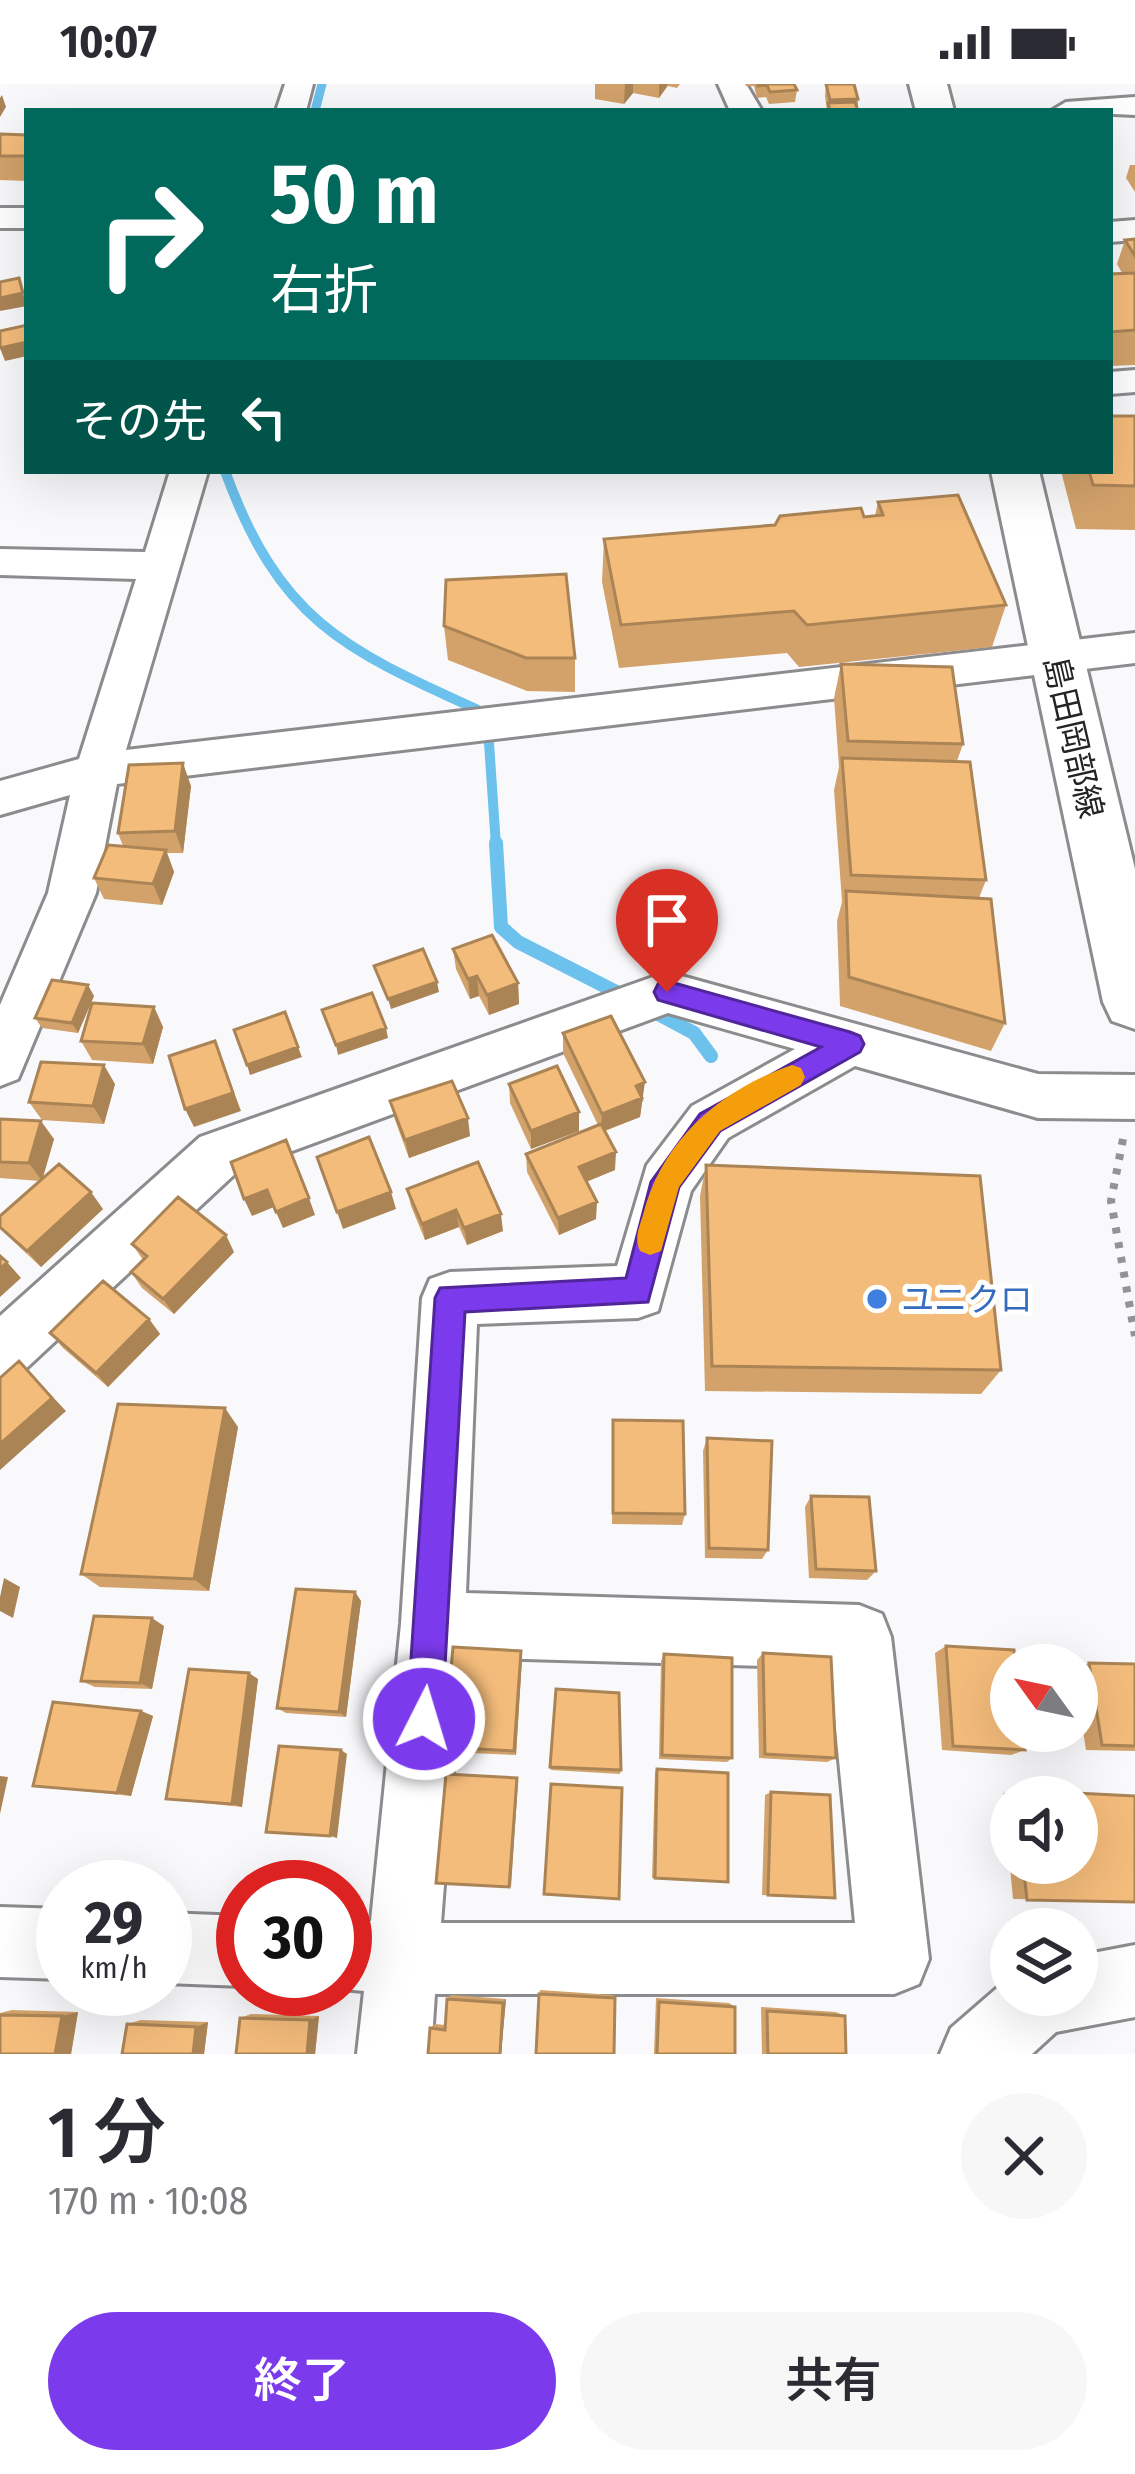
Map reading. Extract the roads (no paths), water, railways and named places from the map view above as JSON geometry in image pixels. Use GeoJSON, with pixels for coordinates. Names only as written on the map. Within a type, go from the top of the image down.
{"type":"FeatureCollection","features":[{"type":"Feature","properties":{"kind":"main road","name":"島田岡部線"},"geometry":{"type":"LineString","coordinates":[[1017,474],[1135,1002]]}},
{"type":"Feature","properties":{"kind":"street"},"geometry":{"type":"LineString","coordinates":[[1,1059],[72,893],[98,770],[188,474]]}},
{"type":"Feature","properties":{"kind":"street"},"geometry":{"type":"LineString","coordinates":[[0,562],[161,566]]}},
{"type":"Feature","properties":{"kind":"street"},"geometry":{"type":"LineString","coordinates":[[0,798],[98,770],[1135,647]]}},
{"type":"Feature","properties":{"kind":"street"},"geometry":{"type":"LineString","coordinates":[[0,1354],[219,1154],[667,992],[1125,1123]]}},
{"type":"Feature","properties":{"kind":"street"},"geometry":{"type":"LineString","coordinates":[[394,2054],[374,1956],[433,1624],[450,1298],[638,1292],[666,1182],[710,1122],[850,1044]]}},
{"type":"Feature","properties":{"kind":"street"},"geometry":{"type":"LineString","coordinates":[[374,1956],[894,1959],[859,1637],[433,1624]]}},
{"type":"Feature","properties":{"kind":"street"},"geometry":{"type":"LineString","coordinates":[[0,1942],[36,1943]]}},
{"type":"Feature","properties":{"kind":"street"},"geometry":{"type":"LineString","coordinates":[[1098,1988],[1135,1981]]}},
{"type":"Feature","properties":{"kind":"street"},"geometry":{"type":"LineString","coordinates":[[977,2054],[1020,2016]]}},
{"type":"Feature","properties":{"kind":"waterway"},"geometry":{"type":"LineString","coordinates":[[316,108],[322,84]]}},
{"type":"Feature","properties":{"kind":"waterway"},"geometry":{"type":"LineString","coordinates":[[226,474],[268,562],[320,623],[387,667],[476,709],[489,743],[496,846]]}},
{"type":"Feature","properties":{"kind":"waterway"},"geometry":{"type":"LineString","coordinates":[[496,843],[501,927],[518,942],[630,999]]}},
{"type":"Feature","properties":{"kind":"waterway"},"geometry":{"type":"LineString","coordinates":[[649,1009],[694,1033],[711,1056]]}},
{"type":"Feature","properties":{"kind":"place","name":"ユニクロ"},"geometry":{"type":"Point","coordinates":[877,1299]}}]}
